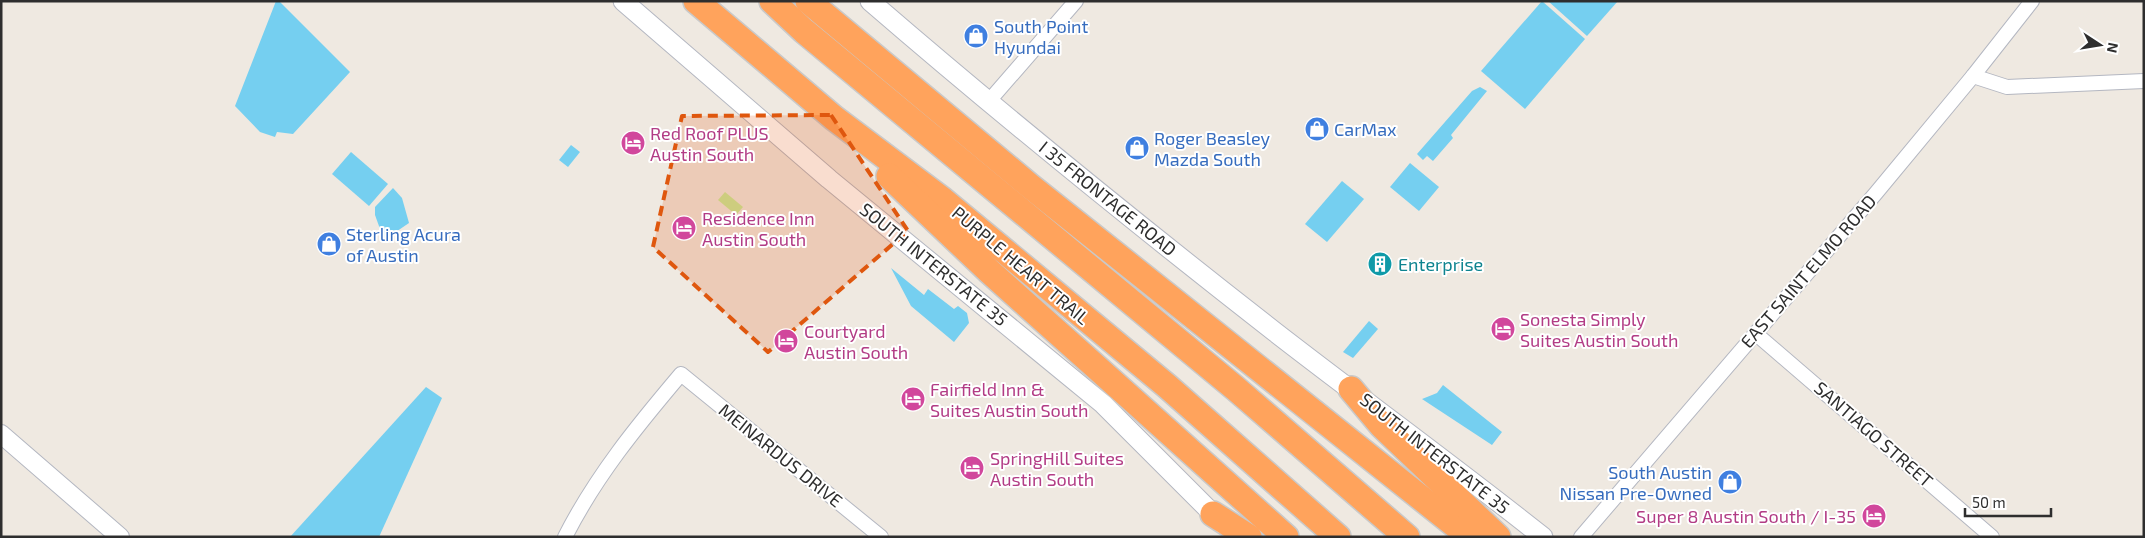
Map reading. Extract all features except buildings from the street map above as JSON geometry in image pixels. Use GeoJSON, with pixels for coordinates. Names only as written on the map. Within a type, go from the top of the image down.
{"type":"FeatureCollection","features":[{"type":"Feature","properties":{"kind":"highway","name":"PURPLE HEART TRAIL"},"geometry":{"type":"LineString","coordinates":[[696,1],[834,118],[943,200],[1167,386],[1338,537]]}},
{"type":"Feature","properties":{"kind":"highway"},"geometry":{"type":"LineString","coordinates":[[772,1],[812,37],[1235,388],[1407,537]]}},
{"type":"Feature","properties":{"kind":"highway"},"geometry":{"type":"LineString","coordinates":[[808,1],[1030,186],[1470,537]]}},
{"type":"Feature","properties":{"kind":"highway"},"geometry":{"type":"LineString","coordinates":[[834,118],[911,198],[989,271],[1286,537]]}},
{"type":"Feature","properties":{"kind":"highway"},"geometry":{"type":"LineString","coordinates":[[1352,389],[1382,426],[1498,537]]}},
{"type":"Feature","properties":{"kind":"highway"},"geometry":{"type":"LineString","coordinates":[[1213,514],[1249,537]]}},
{"type":"Feature","properties":{"kind":"main road","name":"SOUTH INTERSTATE 35"},"geometry":{"type":"LineString","coordinates":[[622,1],[829,179],[1103,404],[1236,537]]}},
{"type":"Feature","properties":{"kind":"main road","name":"I 35 FRONTAGE ROAD"},"geometry":{"type":"LineString","coordinates":[[870,1],[989,101],[1261,320],[1352,389]]}},
{"type":"Feature","properties":{"kind":"main road","name":"SOUTH INTERSTATE 35"},"geometry":{"type":"LineString","coordinates":[[1352,389],[1543,537]]}},
{"type":"Feature","properties":{"kind":"street"},"geometry":{"type":"LineString","coordinates":[[989,101],[1076,1]]}},
{"type":"Feature","properties":{"kind":"street","name":"EAST SAINT ELMO ROAD"},"geometry":{"type":"LineString","coordinates":[[1581,537],[1973,76],[2032,1]]}},
{"type":"Feature","properties":{"kind":"street"},"geometry":{"type":"LineString","coordinates":[[1973,76],[2007,87],[2144,81]]}},
{"type":"Feature","properties":{"kind":"street","name":"SANTIAGO STREET"},"geometry":{"type":"LineString","coordinates":[[1755,333],[1992,537]]}},
{"type":"Feature","properties":{"kind":"street","name":"MEINARDUS DRIVE"},"geometry":{"type":"LineString","coordinates":[[565,537],[584,501],[608,464],[632,432],[682,374],[881,537]]}},
{"type":"Feature","properties":{"kind":"street"},"geometry":{"type":"LineString","coordinates":[[1,434],[120,537]]}},
{"type":"Feature","properties":{"kind":"highlighted area"},"geometry":{"type":"Polygon","coordinates":[[[831,115],[908,231],[768,352],[653,247],[682,116],[831,115]]]}},
{"type":"Feature","properties":{"kind":"green space"},"geometry":{"type":"Polygon","coordinates":[[[725,192],[743,207],[736,215],[718,200],[725,192]]]}},
{"type":"Feature","properties":{"kind":"water"},"geometry":{"type":"Polygon","coordinates":[[[276,1],[279,1],[350,72],[293,134],[277,132],[275,137],[260,132],[235,106],[276,1]]]}},
{"type":"Feature","properties":{"kind":"water"},"geometry":{"type":"Polygon","coordinates":[[[1542,1],[1585,39],[1525,109],[1481,71],[1542,1]]]}},
{"type":"Feature","properties":{"kind":"water"},"geometry":{"type":"Polygon","coordinates":[[[1548,1],[1618,1],[1587,36],[1548,1]]]}},
{"type":"Feature","properties":{"kind":"water"},"geometry":{"type":"Polygon","coordinates":[[[1480,87],[1487,91],[1451,135],[1453,138],[1433,161],[1427,156],[1423,160],[1417,154],[1472,91],[1480,87]]]}},
{"type":"Feature","properties":{"kind":"water"},"geometry":{"type":"Polygon","coordinates":[[[571,145],[580,152],[568,167],[559,160],[571,145]]]}},
{"type":"Feature","properties":{"kind":"water"},"geometry":{"type":"Polygon","coordinates":[[[351,152],[388,184],[369,206],[332,174],[351,152]]]}},
{"type":"Feature","properties":{"kind":"water"},"geometry":{"type":"Polygon","coordinates":[[[1410,163],[1439,187],[1419,211],[1390,187],[1410,163]]]}},
{"type":"Feature","properties":{"kind":"water"},"geometry":{"type":"Polygon","coordinates":[[[1342,181],[1364,199],[1327,242],[1305,224],[1342,181]]]}},
{"type":"Feature","properties":{"kind":"water"},"geometry":{"type":"Polygon","coordinates":[[[393,188],[402,198],[409,223],[384,240],[375,215],[375,207],[393,188]]]}},
{"type":"Feature","properties":{"kind":"water"},"geometry":{"type":"Polygon","coordinates":[[[891,268],[924,295],[928,289],[954,309],[958,306],[967,313],[969,323],[954,342],[911,306],[891,268]]]}},
{"type":"Feature","properties":{"kind":"water"},"geometry":{"type":"Polygon","coordinates":[[[1369,321],[1378,329],[1353,358],[1343,352],[1369,321]]]}},
{"type":"Feature","properties":{"kind":"water"},"geometry":{"type":"Polygon","coordinates":[[[1443,385],[1502,432],[1492,445],[1422,399],[1437,393],[1443,385]]]}},
{"type":"Feature","properties":{"kind":"water"},"geometry":{"type":"Polygon","coordinates":[[[426,387],[442,398],[379,537],[290,537],[426,387]]]}},
{"type":"Feature","properties":{"kind":"place","name":"South Point Hyundai"},"geometry":{"type":"Point","coordinates":[976,36]}},
{"type":"Feature","properties":{"kind":"place","name":"CarMax"},"geometry":{"type":"Point","coordinates":[1317,129]}},
{"type":"Feature","properties":{"kind":"place","name":"Red Roof PLUS Austin South"},"geometry":{"type":"Point","coordinates":[633,143]}},
{"type":"Feature","properties":{"kind":"place","name":"Roger Beasley Mazda South"},"geometry":{"type":"Point","coordinates":[1137,148]}},
{"type":"Feature","properties":{"kind":"place","name":"Residence Inn Austin South"},"geometry":{"type":"Point","coordinates":[684,228]}},
{"type":"Feature","properties":{"kind":"place","name":"Sterling Acura of Austin"},"geometry":{"type":"Point","coordinates":[329,244]}},
{"type":"Feature","properties":{"kind":"place","name":"Enterprise"},"geometry":{"type":"Point","coordinates":[1380,264]}},
{"type":"Feature","properties":{"kind":"place","name":"Sonesta Simply Suites Austin South"},"geometry":{"type":"Point","coordinates":[1503,329]}},
{"type":"Feature","properties":{"kind":"place","name":"Courtyard Austin South"},"geometry":{"type":"Point","coordinates":[786,341]}},
{"type":"Feature","properties":{"kind":"place","name":"Fairfield Inn & Suites Austin South"},"geometry":{"type":"Point","coordinates":[913,399]}},
{"type":"Feature","properties":{"kind":"place","name":"SpringHill Suites Austin South"},"geometry":{"type":"Point","coordinates":[972,468]}},
{"type":"Feature","properties":{"kind":"place","name":"South Austin Nissan Pre-Owned"},"geometry":{"type":"Point","coordinates":[1730,482]}},
{"type":"Feature","properties":{"kind":"place","name":"Super 8 Austin South / I-35"},"geometry":{"type":"Point","coordinates":[1874,516]}}]}
